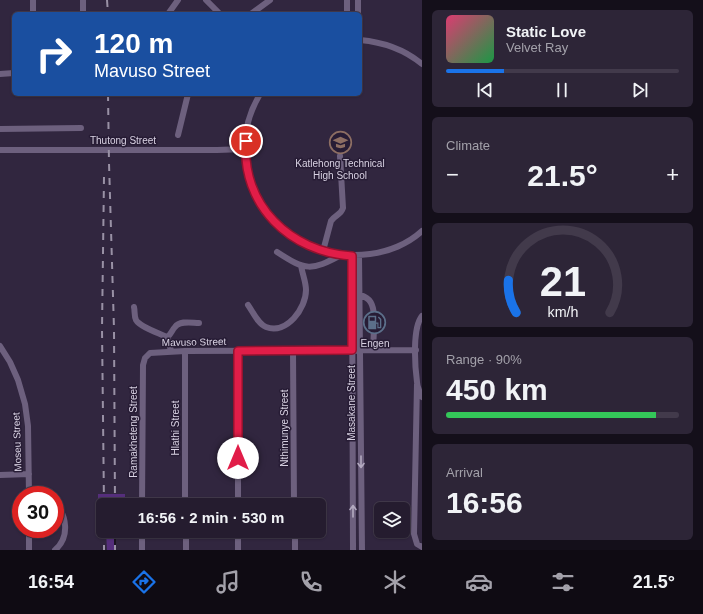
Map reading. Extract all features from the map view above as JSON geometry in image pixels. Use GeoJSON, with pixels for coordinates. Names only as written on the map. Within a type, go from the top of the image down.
{"type":"FeatureCollection","features":[{"type":"Feature","properties":{"kind":"street"},"geometry":{"type":"LineString","coordinates":[[33,0],[33,12]]}},
{"type":"Feature","properties":{"kind":"street"},"geometry":{"type":"LineString","coordinates":[[83,0],[83,12]]}},
{"type":"Feature","properties":{"kind":"street"},"geometry":{"type":"LineString","coordinates":[[169,12],[178,0]]}},
{"type":"Feature","properties":{"kind":"street"},"geometry":{"type":"LineString","coordinates":[[206,0],[218,12]]}},
{"type":"Feature","properties":{"kind":"street"},"geometry":{"type":"LineString","coordinates":[[254,12],[270,0]]}},
{"type":"Feature","properties":{"kind":"street"},"geometry":{"type":"LineString","coordinates":[[347,0],[347,12]]}},
{"type":"Feature","properties":{"kind":"street"},"geometry":{"type":"LineString","coordinates":[[358,0],[358,12]]}},
{"type":"Feature","properties":{"kind":"street"},"geometry":{"type":"LineString","coordinates":[[362,39],[402,51],[422,64]]}},
{"type":"Feature","properties":{"kind":"street"},"geometry":{"type":"LineString","coordinates":[[362,40],[369,41]]}},
{"type":"Feature","properties":{"kind":"street"},"geometry":{"type":"LineString","coordinates":[[0,74],[12,73]]}},
{"type":"Feature","properties":{"kind":"street"},"geometry":{"type":"LineString","coordinates":[[178,135],[188,96]]}},
{"type":"Feature","properties":{"kind":"street"},"geometry":{"type":"LineString","coordinates":[[259,96],[250,116],[246,132],[245,149],[247,169],[261,205],[288,234],[304,244],[323,251],[341,255],[360,256],[392,249],[406,242],[422,231]]}},
{"type":"Feature","properties":{"kind":"street"},"geometry":{"type":"LineString","coordinates":[[0,129],[81,128]]}},
{"type":"Feature","properties":{"kind":"street","name":"Thutong Street"},"geometry":{"type":"LineString","coordinates":[[0,150],[245,149]]}},
{"type":"Feature","properties":{"kind":"street"},"geometry":{"type":"LineString","coordinates":[[323,251],[331,221],[342,211],[340,156]]}},
{"type":"Feature","properties":{"kind":"street"},"geometry":{"type":"LineString","coordinates":[[277,252],[296,264],[313,267],[322,265],[341,255]]}},
{"type":"Feature","properties":{"kind":"street","name":"Masakane Street"},"geometry":{"type":"LineString","coordinates":[[352,256],[353,550]]}},
{"type":"Feature","properties":{"kind":"street","name":"Masakane Street"},"geometry":{"type":"LineString","coordinates":[[360,256],[362,550]]}},
{"type":"Feature","properties":{"kind":"street"},"geometry":{"type":"LineString","coordinates":[[248,305],[259,322],[265,327],[282,327],[291,322],[300,312],[304,302],[306,290],[300,265]]}},
{"type":"Feature","properties":{"kind":"street"},"geometry":{"type":"LineString","coordinates":[[360,295],[369,299],[372,303],[374,315]]}},
{"type":"Feature","properties":{"kind":"street"},"geometry":{"type":"LineString","coordinates":[[134,307],[135,318],[138,323],[166,337],[168,339],[171,351]]}},
{"type":"Feature","properties":{"kind":"street"},"geometry":{"type":"LineString","coordinates":[[422,316],[416,326],[418,381],[414,534],[417,544],[422,548]]}},
{"type":"Feature","properties":{"kind":"street"},"geometry":{"type":"LineString","coordinates":[[166,337],[171,335],[178,324],[199,323]]}},
{"type":"Feature","properties":{"kind":"street"},"geometry":{"type":"LineString","coordinates":[[374,329],[374,350]]}},
{"type":"Feature","properties":{"kind":"street","name":"Moseu Street"},"geometry":{"type":"LineString","coordinates":[[0,346],[10,362],[26,404],[29,486]]}},
{"type":"Feature","properties":{"kind":"street","name":"Mavuso Street"},"geometry":{"type":"LineString","coordinates":[[143,360],[150,353],[171,351],[416,350]]}},
{"type":"Feature","properties":{"kind":"street","name":"Hlathi Street"},"geometry":{"type":"LineString","coordinates":[[185,351],[185,498]]}},
{"type":"Feature","properties":{"kind":"street"},"geometry":{"type":"LineString","coordinates":[[238,351],[238,498]]}},
{"type":"Feature","properties":{"kind":"street","name":"Nthimunye Street"},"geometry":{"type":"LineString","coordinates":[[293,351],[294,498]]}},
{"type":"Feature","properties":{"kind":"street","name":"Ramakheteng Street"},"geometry":{"type":"LineString","coordinates":[[142,498],[143,360]]}},
{"type":"Feature","properties":{"kind":"street"},"geometry":{"type":"LineString","coordinates":[[418,381],[422,397]]}},
{"type":"Feature","properties":{"kind":"street"},"geometry":{"type":"LineString","coordinates":[[0,475],[29,474]]}},
{"type":"Feature","properties":{"kind":"street"},"geometry":{"type":"LineString","coordinates":[[55,550],[64,538],[66,529],[64,522]]}},
{"type":"Feature","properties":{"kind":"street"},"geometry":{"type":"LineString","coordinates":[[29,538],[29,550]]}},
{"type":"Feature","properties":{"kind":"street"},"geometry":{"type":"LineString","coordinates":[[142,538],[142,550]]}},
{"type":"Feature","properties":{"kind":"street"},"geometry":{"type":"LineString","coordinates":[[186,538],[186,550]]}},
{"type":"Feature","properties":{"kind":"street"},"geometry":{"type":"LineString","coordinates":[[238,538],[238,550]]}},
{"type":"Feature","properties":{"kind":"street"},"geometry":{"type":"LineString","coordinates":[[294,538],[295,550]]}},
{"type":"Feature","properties":{"kind":"building"},"geometry":{"type":"Polygon","coordinates":[[[367,315],[374,319],[380,315],[380,329],[378,329],[377,325],[374,325],[367,329],[367,315]]]}},
{"type":"Feature","properties":{"kind":"building"},"geometry":{"type":"Polygon","coordinates":[[[98,494],[125,494],[125,498],[98,498],[98,494]]]}},
{"type":"Feature","properties":{"kind":"building"},"geometry":{"type":"Polygon","coordinates":[[[106,538],[114,538],[114,550],[107,550],[106,538]]]}},
{"type":"Feature","properties":{"kind":"tunnel"},"geometry":{"type":"LineString","coordinates":[[374,315],[374,329]]}},
{"type":"Feature","properties":{"kind":"railway"},"geometry":{"type":"LineString","coordinates":[[107,0],[108,12]]}},
{"type":"Feature","properties":{"kind":"railway"},"geometry":{"type":"LineString","coordinates":[[108,96],[114,329],[115,498]]}},
{"type":"Feature","properties":{"kind":"railway"},"geometry":{"type":"LineString","coordinates":[[104,177],[102,329],[104,498]]}},
{"type":"Feature","properties":{"kind":"railway"},"geometry":{"type":"LineString","coordinates":[[104,538],[104,550]]}},
{"type":"Feature","properties":{"kind":"railway"},"geometry":{"type":"LineString","coordinates":[[115,538],[115,550]]}},
{"type":"Feature","properties":{"kind":"place","name":"Katlehong Technical High School"},"geometry":{"type":"Point","coordinates":[340,143]}},
{"type":"Feature","properties":{"kind":"place","name":"Engen"},"geometry":{"type":"Point","coordinates":[375,323]}},
{"type":"Feature","properties":{"kind":"route"},"geometry":{"type":"LineString","coordinates":[[238,458],[238,351],[352,350],[352,256],[332,254],[304,244],[288,234],[273,220],[261,205],[253,187],[247,169],[245,149],[246,141]]}}]}
